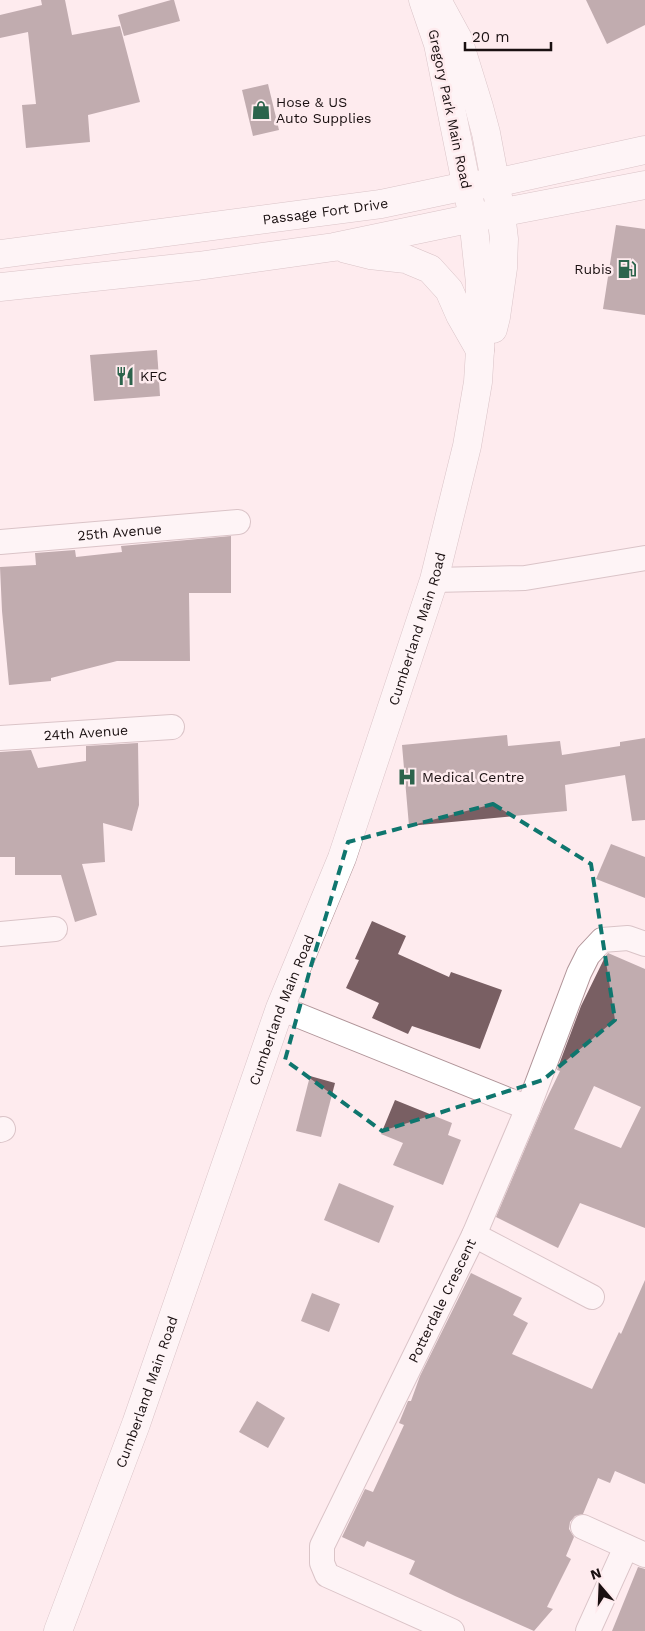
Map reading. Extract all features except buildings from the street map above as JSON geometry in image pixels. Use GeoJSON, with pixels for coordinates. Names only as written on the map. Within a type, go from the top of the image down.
{"type":"FeatureCollection","features":[{"type":"Feature","properties":{"kind":"street","name":"Gregory Park Main Road"},"geometry":{"type":"LineString","coordinates":[[423,0],[438,44],[474,218]]}},
{"type":"Feature","properties":{"kind":"street","name":"Gregory Park Main Road"},"geometry":{"type":"LineString","coordinates":[[438,0],[458,40],[486,133],[495,183]]}},
{"type":"Feature","properties":{"kind":"street","name":"Passage Fort Drive"},"geometry":{"type":"LineString","coordinates":[[0,254],[381,204],[466,186],[495,183],[645,150]]}},
{"type":"Feature","properties":{"kind":"street","name":"Cumberland Main Road"},"geometry":{"type":"LineString","coordinates":[[58,1631],[136,1424],[280,1008],[342,858],[434,580],[467,446],[478,382],[496,317],[504,268],[504,239],[495,183]]}},
{"type":"Feature","properties":{"kind":"street"},"geometry":{"type":"LineString","coordinates":[[0,287],[198,266],[334,247],[645,185]]}},
{"type":"Feature","properties":{"kind":"street","name":"Cumberland Main Road"},"geometry":{"type":"LineString","coordinates":[[474,218],[480,283],[478,382]]}},
{"type":"Feature","properties":{"kind":"street"},"geometry":{"type":"LineString","coordinates":[[334,247],[370,255],[406,259],[430,269],[449,290],[460,315],[480,350]]}},
{"type":"Feature","properties":{"kind":"street","name":"25th Avenue"},"geometry":{"type":"LineString","coordinates":[[0,542],[238,522]]}},
{"type":"Feature","properties":{"kind":"street"},"geometry":{"type":"LineString","coordinates":[[434,580],[525,578],[645,558]]}},
{"type":"Feature","properties":{"kind":"street","name":"24th Avenue"},"geometry":{"type":"LineString","coordinates":[[0,738],[172,727]]}},
{"type":"Feature","properties":{"kind":"street"},"geometry":{"type":"LineString","coordinates":[[0,934],[55,929]]}},
{"type":"Feature","properties":{"kind":"street","name":"Potterdale Crescent"},"geometry":{"type":"LineString","coordinates":[[452,1631],[327,1575],[322,1563],[322,1546],[474,1235],[528,1108],[578,974],[588,955],[602,940],[628,938],[645,944]]}},
{"type":"Feature","properties":{"kind":"street"},"geometry":{"type":"LineString","coordinates":[[280,1008],[528,1108]]}},
{"type":"Feature","properties":{"kind":"street"},"geometry":{"type":"LineString","coordinates":[[474,1235],[592,1296]]}},
{"type":"Feature","properties":{"kind":"street"},"geometry":{"type":"LineString","coordinates":[[583,1527],[635,1551],[588,1631]]}},
{"type":"Feature","properties":{"kind":"highlighted area"},"geometry":{"type":"Polygon","coordinates":[[[493,804],[591,864],[615,1020],[543,1080],[382,1131],[285,1060],[348,842],[493,804]]]}},
{"type":"Feature","properties":{"kind":"place","name":"Hose & US Auto Supplies"},"geometry":{"type":"Point","coordinates":[261,110]}},
{"type":"Feature","properties":{"kind":"place","name":"Rubis"},"geometry":{"type":"Point","coordinates":[627,269]}},
{"type":"Feature","properties":{"kind":"place","name":"KFC"},"geometry":{"type":"Point","coordinates":[125,376]}},
{"type":"Feature","properties":{"kind":"place","name":"Medical Centre"},"geometry":{"type":"Point","coordinates":[407,777]}}]}
